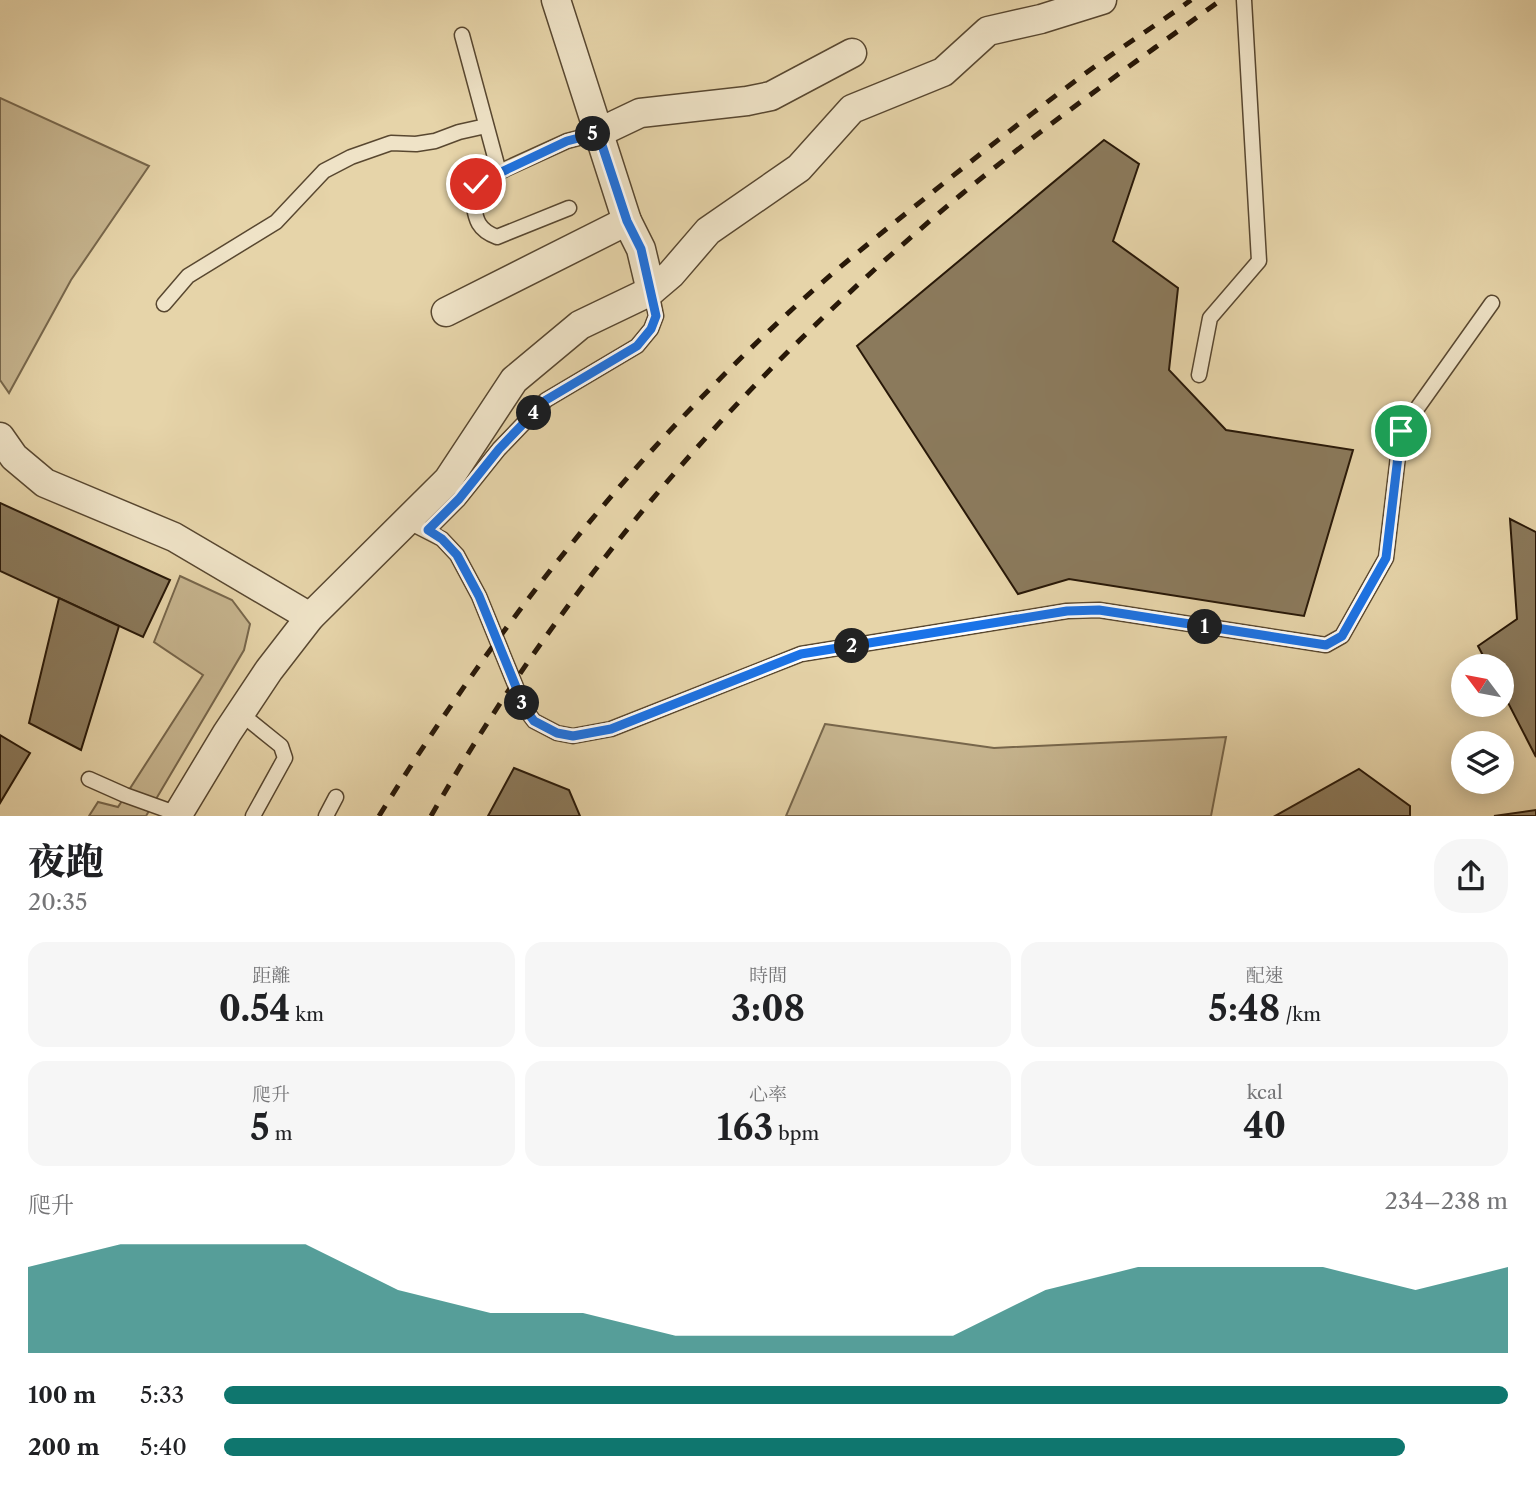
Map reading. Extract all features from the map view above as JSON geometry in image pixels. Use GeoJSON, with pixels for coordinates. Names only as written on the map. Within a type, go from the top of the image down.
{"type":"FeatureCollection","features":[{"type":"Feature","properties":{"kind":"street"},"geometry":{"type":"LineString","coordinates":[[556,0],[627,221],[641,249],[651,291]]}},
{"type":"Feature","properties":{"kind":"street"},"geometry":{"type":"LineString","coordinates":[[178,815],[269,670],[310,617],[417,525],[514,380],[580,325],[651,291],[671,274],[708,231],[799,168],[852,109],[943,72],[988,31],[1041,19],[1102,0]]}},
{"type":"Feature","properties":{"kind":"street"},"geometry":{"type":"LineString","coordinates":[[598,133],[640,113],[771,96],[852,53]]}},
{"type":"Feature","properties":{"kind":"street"},"geometry":{"type":"LineString","coordinates":[[446,312],[627,221]]}},
{"type":"Feature","properties":{"kind":"street"},"geometry":{"type":"LineString","coordinates":[[0,437],[14,457],[46,483],[174,537],[310,617]]}},
{"type":"Feature","properties":{"kind":"lane"},"geometry":{"type":"LineString","coordinates":[[1199,375],[1210,318],[1259,261],[1244,0]]}},
{"type":"Feature","properties":{"kind":"lane"},"geometry":{"type":"LineString","coordinates":[[462,34],[499,172]]}},
{"type":"Feature","properties":{"kind":"lane"},"geometry":{"type":"LineString","coordinates":[[164,304],[188,276],[276,222],[324,171],[391,143],[416,144],[435,141],[486,126]]}},
{"type":"Feature","properties":{"kind":"lane"},"geometry":{"type":"LineString","coordinates":[[569,208],[497,237],[485,233],[477,223],[471,192],[476,184],[499,172],[567,141],[598,133]]}},
{"type":"Feature","properties":{"kind":"lane"},"geometry":{"type":"LineString","coordinates":[[651,291],[656,316],[651,329],[637,346],[546,400],[499,449],[459,499],[417,525],[442,539],[457,555],[479,596],[525,709],[534,721],[557,733],[573,736],[611,729],[801,654],[1067,611],[1099,610],[1326,645],[1342,636],[1386,558],[1401,431],[1492,303]]}},
{"type":"Feature","properties":{"kind":"lane"},"geometry":{"type":"LineString","coordinates":[[240,713],[281,746],[285,758],[253,816]]}},
{"type":"Feature","properties":{"kind":"lane"},"geometry":{"type":"LineString","coordinates":[[89,779],[178,815]]}},
{"type":"Feature","properties":{"kind":"lane"},"geometry":{"type":"LineString","coordinates":[[326,816],[336,797]]}},
{"type":"Feature","properties":{"kind":"shaded area"},"geometry":{"type":"Polygon","coordinates":[[[0,98],[149,166],[71,280],[9,393],[0,380],[0,98]]]}},
{"type":"Feature","properties":{"kind":"shaded area"},"geometry":{"type":"Polygon","coordinates":[[[180,576],[232,600],[250,624],[244,650],[146,816],[89,816],[98,802],[118,807],[203,675],[154,642],[180,576]]]}},
{"type":"Feature","properties":{"kind":"shaded area"},"geometry":{"type":"Polygon","coordinates":[[[825,724],[994,748],[1226,737],[1211,816],[786,816],[825,724]]]}},
{"type":"Feature","properties":{"kind":"building"},"geometry":{"type":"Polygon","coordinates":[[[1104,140],[1139,164],[1113,241],[1178,288],[1169,370],[1226,430],[1353,450],[1304,616],[1069,579],[1018,594],[857,346],[1104,140]]]}},
{"type":"Feature","properties":{"kind":"building"},"geometry":{"type":"Polygon","coordinates":[[[0,503],[170,580],[143,637],[0,571],[0,503]]]}},
{"type":"Feature","properties":{"kind":"building"},"geometry":{"type":"Polygon","coordinates":[[[1510,519],[1536,532],[1536,757],[1514,714],[1514,654],[1482,654],[1478,646],[1517,619],[1510,519]]]}},
{"type":"Feature","properties":{"kind":"building"},"geometry":{"type":"Polygon","coordinates":[[[59,598],[119,626],[81,750],[29,723],[59,598]]]}},
{"type":"Feature","properties":{"kind":"building"},"geometry":{"type":"Polygon","coordinates":[[[0,735],[30,753],[0,803],[0,735]]]}},
{"type":"Feature","properties":{"kind":"building"},"geometry":{"type":"Polygon","coordinates":[[[514,768],[569,790],[580,816],[488,816],[514,768]]]}},
{"type":"Feature","properties":{"kind":"building"},"geometry":{"type":"Polygon","coordinates":[[[1359,769],[1410,806],[1410,816],[1275,816],[1359,769]]]}},
{"type":"Feature","properties":{"kind":"building"},"geometry":{"type":"Polygon","coordinates":[[[1536,810],[1536,816],[1494,816],[1536,810]]]}},
{"type":"Feature","properties":{"kind":"railway"},"geometry":{"type":"LineString","coordinates":[[379,816],[469,680],[565,552],[616,490],[727,372],[804,299],[896,221],[1102,61],[1191,0]]}},
{"type":"Feature","properties":{"kind":"railway"},"geometry":{"type":"LineString","coordinates":[[431,816],[542,641],[603,559],[736,405],[808,332],[884,261],[963,193],[1058,119],[1221,0]]}},
{"type":"Feature","properties":{"kind":"route"},"geometry":{"type":"LineString","coordinates":[[476,184],[567,141],[598,133],[627,221],[641,249],[656,316],[651,329],[637,346],[594,369],[546,400],[499,449],[459,499],[428,530],[442,539],[457,555],[479,596],[525,709],[534,721],[557,733],[573,736],[611,729],[801,654],[1067,611],[1099,610],[1326,645],[1342,636],[1386,558],[1401,431]]}}]}
